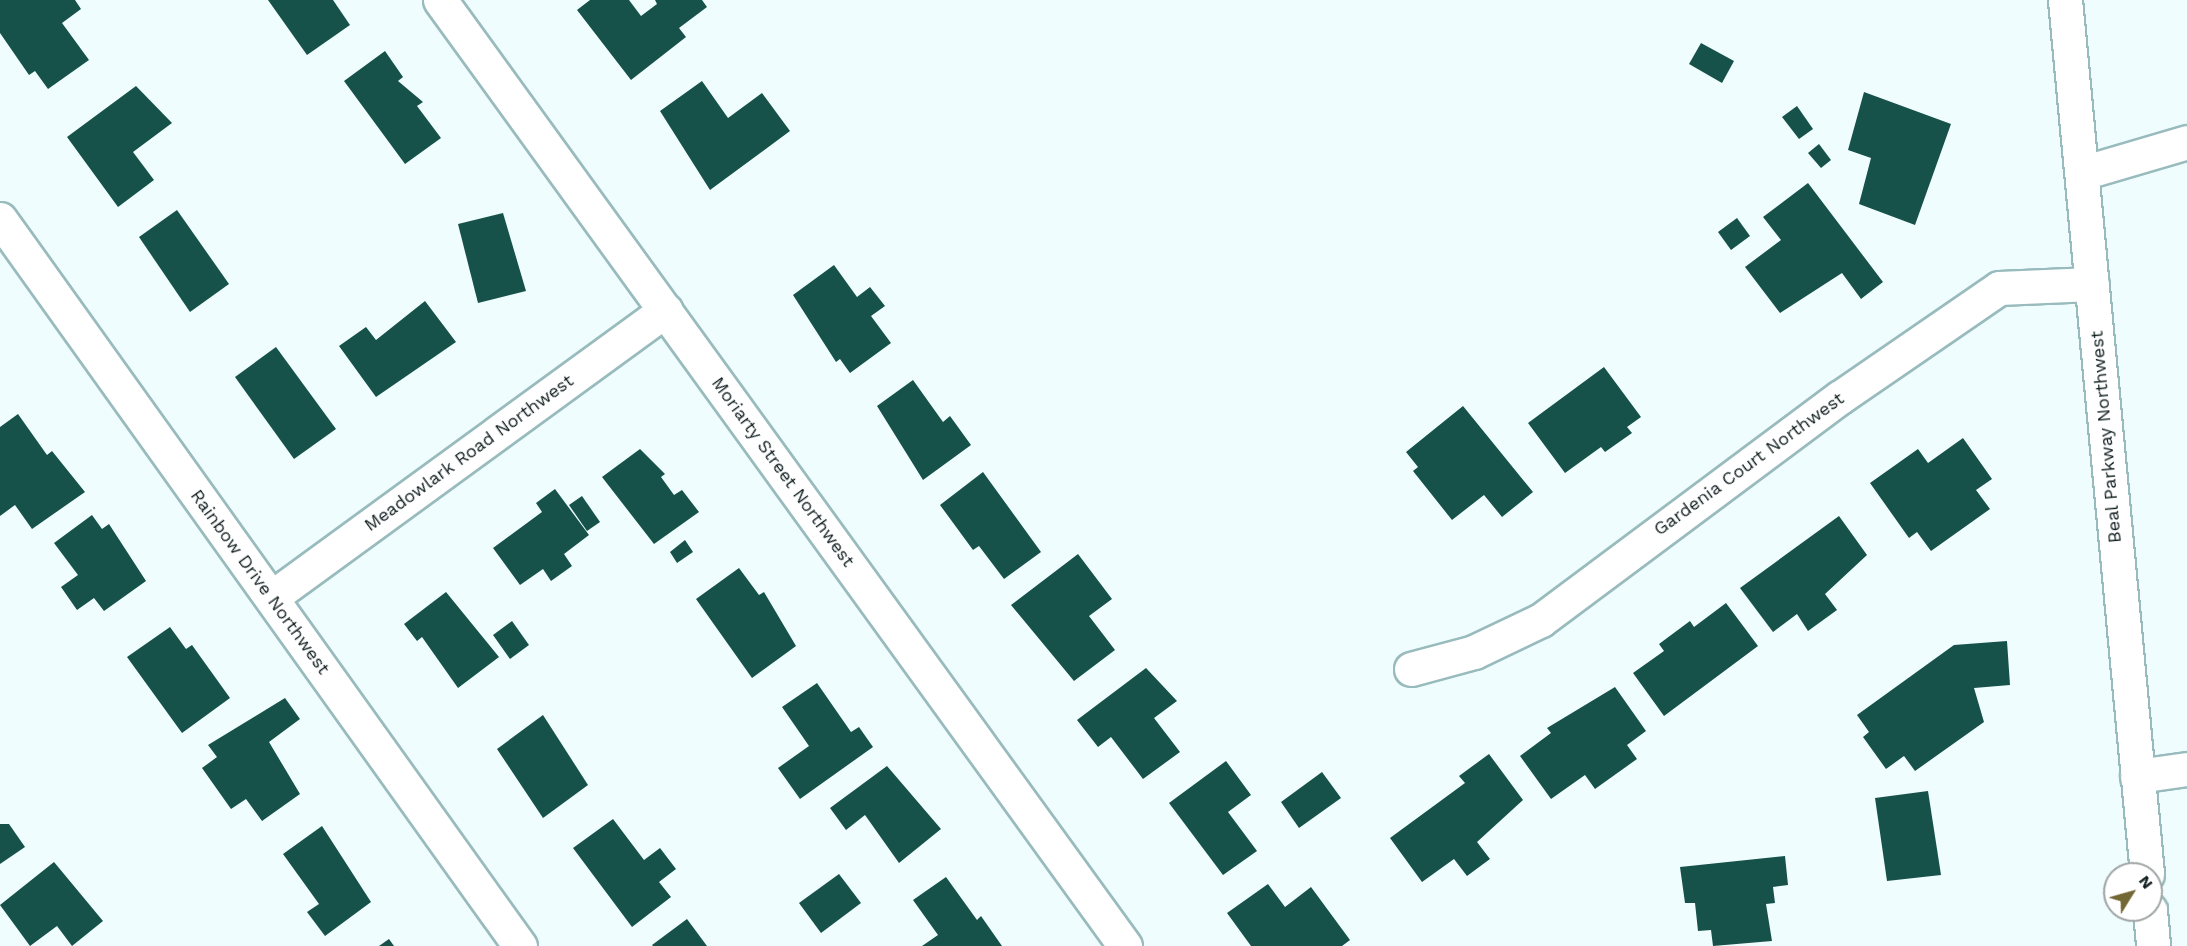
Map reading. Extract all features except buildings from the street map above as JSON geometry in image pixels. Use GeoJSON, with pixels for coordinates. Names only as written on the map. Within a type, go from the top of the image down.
{"type":"FeatureCollection","features":[{"type":"Feature","properties":{"kind":"street","name":"Moriarty Street Northwest"},"geometry":{"type":"LineString","coordinates":[[440,0],[666,309],[1125,946]]}},
{"type":"Feature","properties":{"kind":"street","name":"Beal Parkway Northwest"},"geometry":{"type":"LineString","coordinates":[[2065,0],[2146,862]]}},
{"type":"Feature","properties":{"kind":"street"},"geometry":{"type":"LineString","coordinates":[[2082,173],[2187,142]]}},
{"type":"Feature","properties":{"kind":"street","name":"Rainbow Drive Northwest"},"geometry":{"type":"LineString","coordinates":[[0,219],[520,946]]}},
{"type":"Feature","properties":{"kind":"street","name":"Gardenia Court Northwest"},"geometry":{"type":"LineString","coordinates":[[1411,669],[1474,652],[1540,620],[1839,398],[1999,288],[2092,284]]}},
{"type":"Feature","properties":{"kind":"street","name":"Meadowlark Road Northwest"},"geometry":{"type":"LineString","coordinates":[[272,597],[666,309]]}},
{"type":"Feature","properties":{"kind":"street"},"geometry":{"type":"LineString","coordinates":[[2138,776],[2187,769]]}},
{"type":"Feature","properties":{"kind":"street"},"geometry":{"type":"LineString","coordinates":[[2151,922],[2153,946]]}}]}
